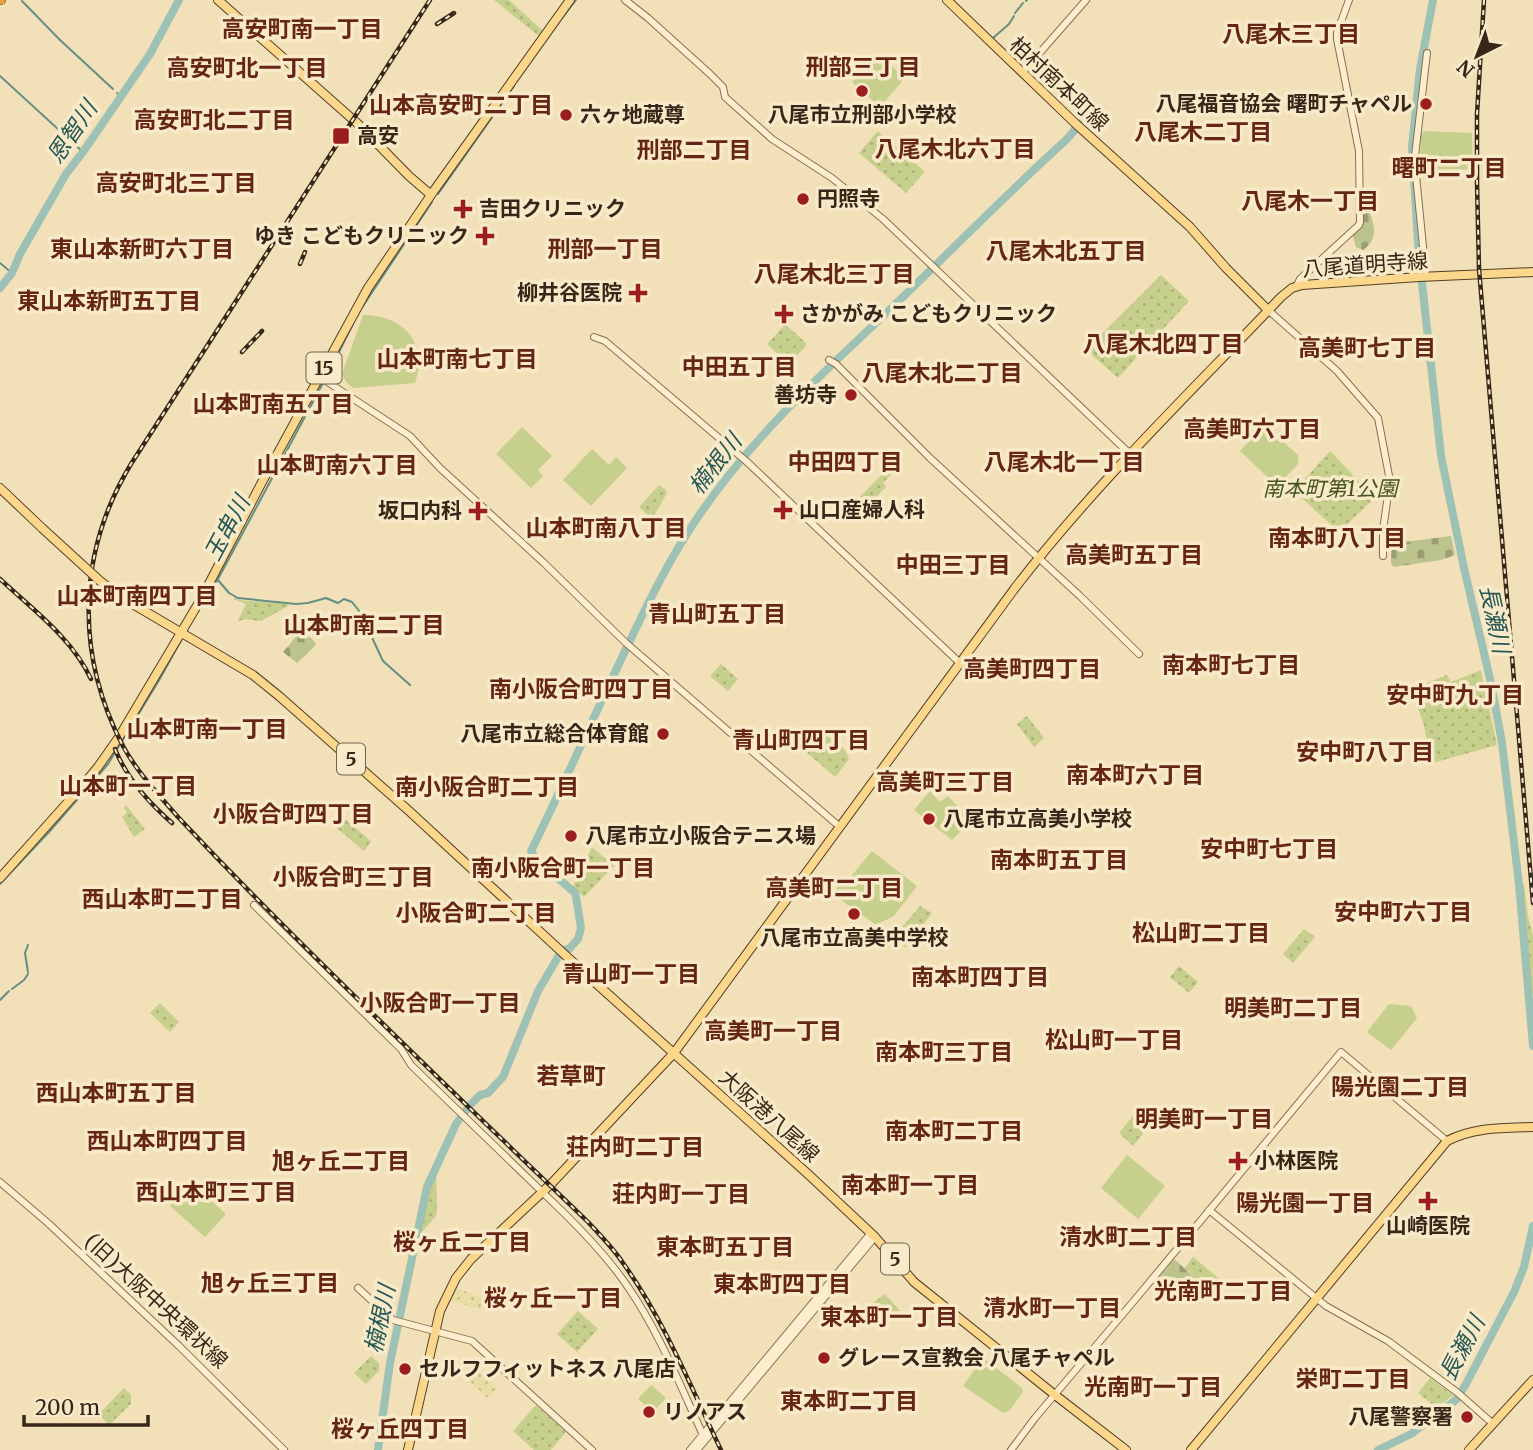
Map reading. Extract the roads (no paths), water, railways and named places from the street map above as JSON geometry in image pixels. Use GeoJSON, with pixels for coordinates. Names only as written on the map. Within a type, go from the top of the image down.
{"type":"FeatureCollection","features":[{"type":"Feature","properties":{"kind":"main road"},"geometry":{"type":"LineString","coordinates":[[218,0],[358,124],[431,195]]}},
{"type":"Feature","properties":{"kind":"main road","name":"15"},"geometry":{"type":"LineString","coordinates":[[0,878],[55,818],[98,767],[119,737],[183,635],[322,379],[368,288],[570,0]]}},
{"type":"Feature","properties":{"kind":"main road","name":"柏村南本町線"},"geometry":{"type":"LineString","coordinates":[[947,0],[1076,124],[1190,228],[1269,310]]}},
{"type":"Feature","properties":{"kind":"main road","name":"八尾道明寺線"},"geometry":{"type":"LineString","coordinates":[[408,1450],[435,1331],[444,1300],[456,1278],[543,1192],[674,1054],[1038,557],[1130,454],[1286,292],[1296,286],[1533,272]]}},
{"type":"Feature","properties":{"kind":"main road","name":"大阪港八尾線"},"geometry":{"type":"LineString","coordinates":[[0,488],[119,596],[253,676],[279,696],[408,810],[873,1235],[914,1282],[1126,1450]]}},
{"type":"Feature","properties":{"kind":"main road"},"geometry":{"type":"LineString","coordinates":[[1191,1450],[1447,1141],[1476,1130],[1533,1126]]}},
{"type":"Feature","properties":{"kind":"main road"},"geometry":{"type":"LineString","coordinates":[[1469,1450],[1532,1384]]}},
{"type":"Feature","properties":{"kind":"street"},"geometry":{"type":"LineString","coordinates":[[625,0],[710,74],[723,87],[725,97],[772,139],[832,178],[883,219],[1130,454]]}},
{"type":"Feature","properties":{"kind":"street"},"geometry":{"type":"LineString","coordinates":[[1022,73],[1086,0]]}},
{"type":"Feature","properties":{"kind":"street"},"geometry":{"type":"LineString","coordinates":[[1296,286],[1300,279],[1360,222],[1359,151],[1337,39],[1349,0]]}},
{"type":"Feature","properties":{"kind":"street"},"geometry":{"type":"LineString","coordinates":[[1426,277],[1415,156],[1427,53]]}},
{"type":"Feature","properties":{"kind":"street"},"geometry":{"type":"LineString","coordinates":[[1269,310],[1321,355],[1378,418],[1390,481],[1383,530],[1383,556]]}},
{"type":"Feature","properties":{"kind":"street"},"geometry":{"type":"LineString","coordinates":[[594,337],[605,341],[743,457],[961,664]]}},
{"type":"Feature","properties":{"kind":"street"},"geometry":{"type":"LineString","coordinates":[[829,360],[1139,654]]}},
{"type":"Feature","properties":{"kind":"street"},"geometry":{"type":"LineString","coordinates":[[322,379],[410,436],[440,468],[626,643],[840,827]]}},
{"type":"Feature","properties":{"kind":"street"},"geometry":{"type":"LineString","coordinates":[[254,905],[401,1049],[411,1065],[543,1192],[611,1263],[634,1296],[661,1346],[703,1435],[703,1443]]}},
{"type":"Feature","properties":{"kind":"street"},"geometry":{"type":"LineString","coordinates":[[1011,1450],[1028,1426],[1340,1052],[1447,1141]]}},
{"type":"Feature","properties":{"kind":"street","name":"(旧)大阪中央環状線"},"geometry":{"type":"LineString","coordinates":[[0,1182],[48,1223],[176,1343],[284,1450]]}},
{"type":"Feature","properties":{"kind":"street"},"geometry":{"type":"LineString","coordinates":[[1209,1210],[1326,1306],[1384,1338],[1492,1423]]}},
{"type":"Feature","properties":{"kind":"street"},"geometry":{"type":"LineString","coordinates":[[690,1450],[873,1235]]}},
{"type":"Feature","properties":{"kind":"street"},"geometry":{"type":"LineString","coordinates":[[697,1450],[873,1235]]}},
{"type":"Feature","properties":{"kind":"street"},"geometry":{"type":"LineString","coordinates":[[359,1288],[393,1320],[472,1340],[592,1450]]}},
{"type":"Feature","properties":{"kind":"waterway","name":"恩智川"},"geometry":{"type":"LineString","coordinates":[[0,288],[12,273],[66,174],[150,54],[179,0]]}},
{"type":"Feature","properties":{"kind":"waterway","name":"玉串川"},"geometry":{"type":"LineString","coordinates":[[555,27],[576,0]]}},
{"type":"Feature","properties":{"kind":"waterway","name":"長瀬川"},"geometry":{"type":"LineString","coordinates":[[1420,272],[1412,147],[1420,69],[1433,0]]}},
{"type":"Feature","properties":{"kind":"waterway"},"geometry":{"type":"LineString","coordinates":[[22,1],[113,89]]}},
{"type":"Feature","properties":{"kind":"waterway"},"geometry":{"type":"LineString","coordinates":[[1015,13],[1023,3]]}},
{"type":"Feature","properties":{"kind":"waterway"},"geometry":{"type":"LineString","coordinates":[[993,38],[1014,16]]}},
{"type":"Feature","properties":{"kind":"waterway"},"geometry":{"type":"LineString","coordinates":[[0,76],[83,152]]}},
{"type":"Feature","properties":{"kind":"waterway","name":"玉串川"},"geometry":{"type":"LineString","coordinates":[[438,194],[514,86]]}},
{"type":"Feature","properties":{"kind":"waterway","name":"恩智川"},"geometry":{"type":"LineString","coordinates":[[117,93],[121,96]]}},
{"type":"Feature","properties":{"kind":"waterway","name":"楠根川"},"geometry":{"type":"LineString","coordinates":[[378,1450],[390,1363],[427,1187],[456,1124],[470,1105],[480,1095],[488,1093],[503,1077],[538,991],[558,957],[578,939],[581,928],[575,893],[536,859],[531,851],[660,580],[719,487],[761,437],[1066,140],[1078,123]]}},
{"type":"Feature","properties":{"kind":"waterway","name":"玉串川"},"geometry":{"type":"LineString","coordinates":[[363,306],[432,202]]}},
{"type":"Feature","properties":{"kind":"waterway"},"geometry":{"type":"LineString","coordinates":[[0,263],[12,273]]}},
{"type":"Feature","properties":{"kind":"waterway","name":"長瀬川"},"geometry":{"type":"LineString","coordinates":[[1422,283],[1441,456],[1502,743],[1519,884],[1533,1046]]}},
{"type":"Feature","properties":{"kind":"waterway","name":"玉串川"},"geometry":{"type":"LineString","coordinates":[[326,378],[353,324]]}},
{"type":"Feature","properties":{"kind":"waterway","name":"玉串川"},"geometry":{"type":"LineString","coordinates":[[205,599],[323,383]]}},
{"type":"Feature","properties":{"kind":"waterway"},"geometry":{"type":"LineString","coordinates":[[218,580],[229,593],[238,598],[296,604],[326,598],[338,603],[344,599],[352,602],[360,612],[383,661],[410,685]]}},
{"type":"Feature","properties":{"kind":"waterway","name":"玉串川"},"geometry":{"type":"LineString","coordinates":[[0,884],[108,764],[183,637]]}},
{"type":"Feature","properties":{"kind":"waterway"},"geometry":{"type":"LineString","coordinates":[[28,945],[25,953],[28,972]]}},
{"type":"Feature","properties":{"kind":"waterway"},"geometry":{"type":"LineString","coordinates":[[12,989],[28,974]]}},
{"type":"Feature","properties":{"kind":"waterway"},"geometry":{"type":"LineString","coordinates":[[0,1000],[9,991]]}},
{"type":"Feature","properties":{"kind":"waterway","name":"長瀬川"},"geometry":{"type":"LineString","coordinates":[[1378,1450],[1411,1434],[1457,1399],[1514,1292],[1524,1267],[1533,1226]]}},
{"type":"Feature","properties":{"kind":"railway"},"geometry":{"type":"LineString","coordinates":[[430,0],[131,464],[113,498],[100,533],[92,568],[90,640],[96,676],[107,711],[123,746],[142,774],[178,817],[309,951],[588,1222],[615,1252],[638,1285],[664,1331],[721,1450]]}},
{"type":"Feature","properties":{"kind":"railway"},"geometry":{"type":"LineString","coordinates":[[1484,0],[1477,114],[1479,269],[1533,903]]}},
{"type":"Feature","properties":{"kind":"railway"},"geometry":{"type":"LineString","coordinates":[[437,24],[454,13]]}},
{"type":"Feature","properties":{"kind":"railway"},"geometry":{"type":"LineString","coordinates":[[300,264],[305,252]]}},
{"type":"Feature","properties":{"kind":"railway"},"geometry":{"type":"LineString","coordinates":[[242,352],[262,331]]}},
{"type":"Feature","properties":{"kind":"railway"},"geometry":{"type":"LineString","coordinates":[[0,579],[62,637],[91,679]]}},
{"type":"Feature","properties":{"kind":"railway"},"geometry":{"type":"LineString","coordinates":[[115,749],[139,789],[172,823]]}},
{"type":"Feature","properties":{"kind":"place","name":"八尾市立刑部小学校"},"geometry":{"type":"Point","coordinates":[862,91]}},
{"type":"Feature","properties":{"kind":"place","name":"八尾福音協会 曙町チャペル"},"geometry":{"type":"Point","coordinates":[1426,104]}},
{"type":"Feature","properties":{"kind":"place","name":"六ヶ地蔵尊"},"geometry":{"type":"Point","coordinates":[566,115]}},
{"type":"Feature","properties":{"kind":"place","name":"高安"},"geometry":{"type":"Point","coordinates":[341,136]}},
{"type":"Feature","properties":{"kind":"place","name":"円照寺"},"geometry":{"type":"Point","coordinates":[803,199]}},
{"type":"Feature","properties":{"kind":"place","name":"吉田クリニック"},"geometry":{"type":"Point","coordinates":[463,209]}},
{"type":"Feature","properties":{"kind":"place","name":"ゆき こどもクリニック"},"geometry":{"type":"Point","coordinates":[485,236]}},
{"type":"Feature","properties":{"kind":"place","name":"柳井谷医院"},"geometry":{"type":"Point","coordinates":[638,293]}},
{"type":"Feature","properties":{"kind":"place","name":"さかがみ こどもクリニック"},"geometry":{"type":"Point","coordinates":[784,314]}},
{"type":"Feature","properties":{"kind":"place","name":"善坊寺"},"geometry":{"type":"Point","coordinates":[851,395]}},
{"type":"Feature","properties":{"kind":"place","name":"山口産婦人科"},"geometry":{"type":"Point","coordinates":[783,510]}},
{"type":"Feature","properties":{"kind":"place","name":"坂口内科"},"geometry":{"type":"Point","coordinates":[478,511]}},
{"type":"Feature","properties":{"kind":"place","name":"八尾市立総合体育館"},"geometry":{"type":"Point","coordinates":[663,734]}},
{"type":"Feature","properties":{"kind":"place","name":"八尾市立高美小学校"},"geometry":{"type":"Point","coordinates":[929,819]}},
{"type":"Feature","properties":{"kind":"place","name":"八尾市立小阪合テニス場"},"geometry":{"type":"Point","coordinates":[571,836]}},
{"type":"Feature","properties":{"kind":"place","name":"八尾市立高美中学校"},"geometry":{"type":"Point","coordinates":[854,914]}},
{"type":"Feature","properties":{"kind":"place","name":"小林医院"},"geometry":{"type":"Point","coordinates":[1238,1161]}},
{"type":"Feature","properties":{"kind":"place","name":"山崎医院"},"geometry":{"type":"Point","coordinates":[1428,1201]}},
{"type":"Feature","properties":{"kind":"place","name":"グレース宣教会 八尾チャペル"},"geometry":{"type":"Point","coordinates":[824,1358]}},
{"type":"Feature","properties":{"kind":"place","name":"セルフフィットネス 八尾店"},"geometry":{"type":"Point","coordinates":[405,1369]}},
{"type":"Feature","properties":{"kind":"place","name":"リノアス"},"geometry":{"type":"Point","coordinates":[649,1412]}},
{"type":"Feature","properties":{"kind":"place","name":"八尾警察署"},"geometry":{"type":"Point","coordinates":[1467,1417]}},
{"type":"Feature","properties":{"kind":"district","name":"高安町南一丁目"},"geometry":{"type":"Point","coordinates":[302,29]}},
{"type":"Feature","properties":{"kind":"district","name":"八尾木三丁目"},"geometry":{"type":"Point","coordinates":[1291,34]}},
{"type":"Feature","properties":{"kind":"district","name":"刑部三丁目"},"geometry":{"type":"Point","coordinates":[863,67]}},
{"type":"Feature","properties":{"kind":"district","name":"高安町北一丁目"},"geometry":{"type":"Point","coordinates":[247,68]}},
{"type":"Feature","properties":{"kind":"district","name":"山本高安町二丁目"},"geometry":{"type":"Point","coordinates":[461,105]}},
{"type":"Feature","properties":{"kind":"district","name":"高安町北二丁目"},"geometry":{"type":"Point","coordinates":[214,120]}},
{"type":"Feature","properties":{"kind":"district","name":"八尾木二丁目"},"geometry":{"type":"Point","coordinates":[1203,132]}},
{"type":"Feature","properties":{"kind":"district","name":"八尾木北六丁目"},"geometry":{"type":"Point","coordinates":[955,149]}},
{"type":"Feature","properties":{"kind":"district","name":"刑部二丁目"},"geometry":{"type":"Point","coordinates":[694,150]}},
{"type":"Feature","properties":{"kind":"district","name":"曙町二丁目"},"geometry":{"type":"Point","coordinates":[1449,168]}},
{"type":"Feature","properties":{"kind":"district","name":"高安町北三丁目"},"geometry":{"type":"Point","coordinates":[176,183]}},
{"type":"Feature","properties":{"kind":"district","name":"八尾木一丁目"},"geometry":{"type":"Point","coordinates":[1310,201]}},
{"type":"Feature","properties":{"kind":"district","name":"東山本新町六丁目"},"geometry":{"type":"Point","coordinates":[142,249]}},
{"type":"Feature","properties":{"kind":"district","name":"刑部一丁目"},"geometry":{"type":"Point","coordinates":[605,249]}},
{"type":"Feature","properties":{"kind":"district","name":"八尾木北五丁目"},"geometry":{"type":"Point","coordinates":[1066,251]}},
{"type":"Feature","properties":{"kind":"district","name":"八尾木北三丁目"},"geometry":{"type":"Point","coordinates":[834,274]}},
{"type":"Feature","properties":{"kind":"district","name":"東山本新町五丁目"},"geometry":{"type":"Point","coordinates":[109,301]}},
{"type":"Feature","properties":{"kind":"district","name":"八尾木北四丁目"},"geometry":{"type":"Point","coordinates":[1163,344]}},
{"type":"Feature","properties":{"kind":"district","name":"高美町七丁目"},"geometry":{"type":"Point","coordinates":[1367,348]}},
{"type":"Feature","properties":{"kind":"district","name":"山本町南七丁目"},"geometry":{"type":"Point","coordinates":[457,359]}},
{"type":"Feature","properties":{"kind":"district","name":"中田五丁目"},"geometry":{"type":"Point","coordinates":[739,367]}},
{"type":"Feature","properties":{"kind":"district","name":"八尾木北二丁目"},"geometry":{"type":"Point","coordinates":[942,373]}},
{"type":"Feature","properties":{"kind":"district","name":"山本町南五丁目"},"geometry":{"type":"Point","coordinates":[273,404]}},
{"type":"Feature","properties":{"kind":"district","name":"高美町六丁目"},"geometry":{"type":"Point","coordinates":[1252,429]}},
{"type":"Feature","properties":{"kind":"district","name":"中田四丁目"},"geometry":{"type":"Point","coordinates":[845,462]}},
{"type":"Feature","properties":{"kind":"district","name":"八尾木北一丁目"},"geometry":{"type":"Point","coordinates":[1064,462]}},
{"type":"Feature","properties":{"kind":"district","name":"山本町南六丁目"},"geometry":{"type":"Point","coordinates":[337,465]}},
{"type":"Feature","properties":{"kind":"district","name":"山本町南八丁目"},"geometry":{"type":"Point","coordinates":[606,528]}},
{"type":"Feature","properties":{"kind":"district","name":"南本町八丁目"},"geometry":{"type":"Point","coordinates":[1337,538]}},
{"type":"Feature","properties":{"kind":"district","name":"高美町五丁目"},"geometry":{"type":"Point","coordinates":[1134,555]}},
{"type":"Feature","properties":{"kind":"district","name":"中田三丁目"},"geometry":{"type":"Point","coordinates":[953,565]}},
{"type":"Feature","properties":{"kind":"district","name":"山本町南四丁目"},"geometry":{"type":"Point","coordinates":[137,596]}},
{"type":"Feature","properties":{"kind":"district","name":"青山町五丁目"},"geometry":{"type":"Point","coordinates":[717,614]}},
{"type":"Feature","properties":{"kind":"district","name":"山本町南二丁目"},"geometry":{"type":"Point","coordinates":[364,625]}},
{"type":"Feature","properties":{"kind":"district","name":"南本町七丁目"},"geometry":{"type":"Point","coordinates":[1231,665]}},
{"type":"Feature","properties":{"kind":"district","name":"高美町四丁目"},"geometry":{"type":"Point","coordinates":[1032,669]}},
{"type":"Feature","properties":{"kind":"district","name":"南小阪合町四丁目"},"geometry":{"type":"Point","coordinates":[581,689]}},
{"type":"Feature","properties":{"kind":"district","name":"安中町九丁目"},"geometry":{"type":"Point","coordinates":[1455,695]}},
{"type":"Feature","properties":{"kind":"district","name":"山本町南一丁目"},"geometry":{"type":"Point","coordinates":[207,729]}},
{"type":"Feature","properties":{"kind":"district","name":"青山町四丁目"},"geometry":{"type":"Point","coordinates":[801,740]}},
{"type":"Feature","properties":{"kind":"district","name":"安中町八丁目"},"geometry":{"type":"Point","coordinates":[1365,752]}},
{"type":"Feature","properties":{"kind":"district","name":"南本町六丁目"},"geometry":{"type":"Point","coordinates":[1135,775]}},
{"type":"Feature","properties":{"kind":"district","name":"高美町三丁目"},"geometry":{"type":"Point","coordinates":[945,782]}},
{"type":"Feature","properties":{"kind":"district","name":"山本町一丁目"},"geometry":{"type":"Point","coordinates":[128,786]}},
{"type":"Feature","properties":{"kind":"district","name":"南小阪合町二丁目"},"geometry":{"type":"Point","coordinates":[487,787]}},
{"type":"Feature","properties":{"kind":"district","name":"小阪合町四丁目"},"geometry":{"type":"Point","coordinates":[293,814]}},
{"type":"Feature","properties":{"kind":"district","name":"安中町七丁目"},"geometry":{"type":"Point","coordinates":[1269,849]}},
{"type":"Feature","properties":{"kind":"district","name":"南本町五丁目"},"geometry":{"type":"Point","coordinates":[1059,860]}},
{"type":"Feature","properties":{"kind":"district","name":"南小阪合町一丁目"},"geometry":{"type":"Point","coordinates":[563,868]}},
{"type":"Feature","properties":{"kind":"district","name":"小阪合町三丁目"},"geometry":{"type":"Point","coordinates":[353,877]}},
{"type":"Feature","properties":{"kind":"district","name":"高美町二丁目"},"geometry":{"type":"Point","coordinates":[834,888]}},
{"type":"Feature","properties":{"kind":"district","name":"西山本町二丁目"},"geometry":{"type":"Point","coordinates":[162,899]}},
{"type":"Feature","properties":{"kind":"district","name":"安中町六丁目"},"geometry":{"type":"Point","coordinates":[1403,912]}},
{"type":"Feature","properties":{"kind":"district","name":"小阪合町二丁目"},"geometry":{"type":"Point","coordinates":[476,913]}},
{"type":"Feature","properties":{"kind":"district","name":"松山町二丁目"},"geometry":{"type":"Point","coordinates":[1201,933]}},
{"type":"Feature","properties":{"kind":"district","name":"青山町一丁目"},"geometry":{"type":"Point","coordinates":[631,974]}},
{"type":"Feature","properties":{"kind":"district","name":"南本町四丁目"},"geometry":{"type":"Point","coordinates":[980,977]}},
{"type":"Feature","properties":{"kind":"district","name":"小阪合町一丁目"},"geometry":{"type":"Point","coordinates":[440,1003]}},
{"type":"Feature","properties":{"kind":"district","name":"明美町二丁目"},"geometry":{"type":"Point","coordinates":[1293,1008]}},
{"type":"Feature","properties":{"kind":"district","name":"高美町一丁目"},"geometry":{"type":"Point","coordinates":[773,1031]}},
{"type":"Feature","properties":{"kind":"district","name":"松山町一丁目"},"geometry":{"type":"Point","coordinates":[1114,1040]}},
{"type":"Feature","properties":{"kind":"district","name":"南本町三丁目"},"geometry":{"type":"Point","coordinates":[944,1052]}},
{"type":"Feature","properties":{"kind":"district","name":"若草町"},"geometry":{"type":"Point","coordinates":[571,1076]}},
{"type":"Feature","properties":{"kind":"district","name":"陽光園二丁目"},"geometry":{"type":"Point","coordinates":[1400,1087]}},
{"type":"Feature","properties":{"kind":"district","name":"西山本町五丁目"},"geometry":{"type":"Point","coordinates":[116,1093]}},
{"type":"Feature","properties":{"kind":"district","name":"明美町一丁目"},"geometry":{"type":"Point","coordinates":[1204,1119]}},
{"type":"Feature","properties":{"kind":"district","name":"南本町二丁目"},"geometry":{"type":"Point","coordinates":[954,1131]}},
{"type":"Feature","properties":{"kind":"district","name":"西山本町四丁目"},"geometry":{"type":"Point","coordinates":[167,1141]}},
{"type":"Feature","properties":{"kind":"district","name":"荘内町二丁目"},"geometry":{"type":"Point","coordinates":[635,1147]}},
{"type":"Feature","properties":{"kind":"district","name":"旭ヶ丘二丁目"},"geometry":{"type":"Point","coordinates":[341,1161]}},
{"type":"Feature","properties":{"kind":"district","name":"南本町一丁目"},"geometry":{"type":"Point","coordinates":[910,1185]}},
{"type":"Feature","properties":{"kind":"district","name":"西山本町三丁目"},"geometry":{"type":"Point","coordinates":[216,1192]}},
{"type":"Feature","properties":{"kind":"district","name":"荘内町一丁目"},"geometry":{"type":"Point","coordinates":[681,1194]}},
{"type":"Feature","properties":{"kind":"district","name":"陽光園一丁目"},"geometry":{"type":"Point","coordinates":[1305,1203]}},
{"type":"Feature","properties":{"kind":"district","name":"清水町二丁目"},"geometry":{"type":"Point","coordinates":[1128,1237]}},
{"type":"Feature","properties":{"kind":"district","name":"桜ヶ丘二丁目"},"geometry":{"type":"Point","coordinates":[462,1242]}},
{"type":"Feature","properties":{"kind":"district","name":"東本町五丁目"},"geometry":{"type":"Point","coordinates":[725,1247]}},
{"type":"Feature","properties":{"kind":"district","name":"旭ヶ丘三丁目"},"geometry":{"type":"Point","coordinates":[270,1283]}},
{"type":"Feature","properties":{"kind":"district","name":"東本町四丁目"},"geometry":{"type":"Point","coordinates":[782,1284]}},
{"type":"Feature","properties":{"kind":"district","name":"光南町二丁目"},"geometry":{"type":"Point","coordinates":[1223,1291]}},
{"type":"Feature","properties":{"kind":"district","name":"桜ヶ丘一丁目"},"geometry":{"type":"Point","coordinates":[553,1298]}},
{"type":"Feature","properties":{"kind":"district","name":"清水町一丁目"},"geometry":{"type":"Point","coordinates":[1052,1308]}},
{"type":"Feature","properties":{"kind":"district","name":"東本町一丁目"},"geometry":{"type":"Point","coordinates":[889,1317]}},
{"type":"Feature","properties":{"kind":"district","name":"栄町二丁目"},"geometry":{"type":"Point","coordinates":[1353,1379]}},
{"type":"Feature","properties":{"kind":"district","name":"光南町一丁目"},"geometry":{"type":"Point","coordinates":[1153,1387]}},
{"type":"Feature","properties":{"kind":"district","name":"東本町二丁目"},"geometry":{"type":"Point","coordinates":[849,1401]}},
{"type":"Feature","properties":{"kind":"district","name":"桜ヶ丘四丁目"},"geometry":{"type":"Point","coordinates":[400,1429]}},
{"type":"Feature","properties":{"kind":"park label","name":"南本町第1公園"},"geometry":{"type":"Point","coordinates":[1330,489]}}]}
